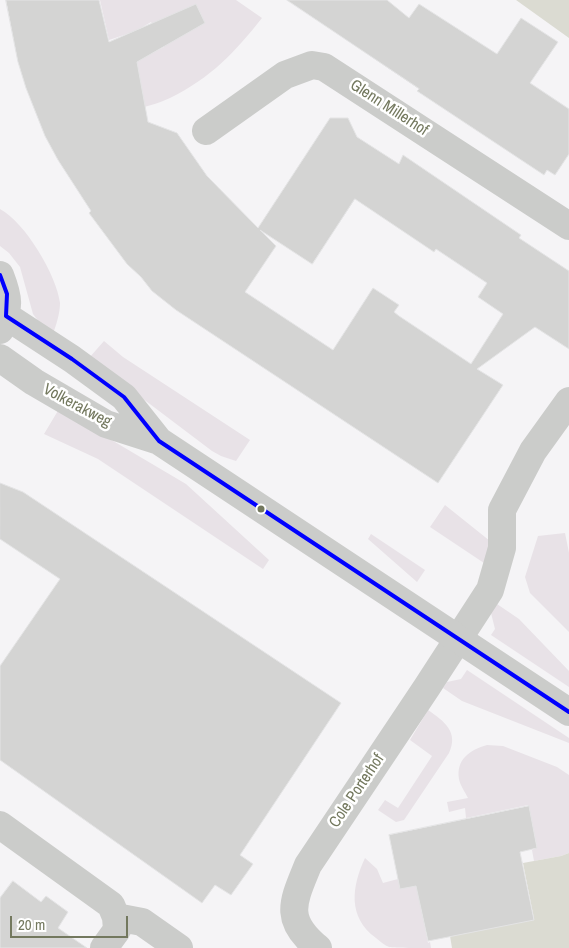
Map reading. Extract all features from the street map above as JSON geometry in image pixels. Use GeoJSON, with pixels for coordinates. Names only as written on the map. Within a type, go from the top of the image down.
{"type":"FeatureCollection","features":[{"type":"Feature","properties":{"kind":"street","name":"Glenn Millerhof"},"geometry":{"type":"LineString","coordinates":[[206,131],[285,75],[312,65],[324,67],[569,226]]}},
{"type":"Feature","properties":{"kind":"street"},"geometry":{"type":"LineString","coordinates":[[0,275],[7,294],[3,323]]}},
{"type":"Feature","properties":{"kind":"street","name":"Volkerakweg"},"geometry":{"type":"LineString","coordinates":[[3,323],[72,359],[124,397],[160,441]]}},
{"type":"Feature","properties":{"kind":"street","name":"Volkerakweg"},"geometry":{"type":"LineString","coordinates":[[0,358],[34,382],[106,424],[160,441],[569,712]]}},
{"type":"Feature","properties":{"kind":"street"},"geometry":{"type":"LineString","coordinates":[[459,638],[490,590],[502,548],[502,510],[533,451],[569,401]]}},
{"type":"Feature","properties":{"kind":"street","name":"Cole Porterhof"},"geometry":{"type":"LineString","coordinates":[[318,948],[307,939],[298,926],[294,914],[296,894],[308,865],[459,638]]}},
{"type":"Feature","properties":{"kind":"street"},"geometry":{"type":"LineString","coordinates":[[0,825],[111,905],[116,917],[117,930],[104,948]]}},
{"type":"Feature","properties":{"kind":"street"},"geometry":{"type":"LineString","coordinates":[[116,917],[142,922],[179,948]]}},
{"type":"Feature","properties":{"kind":"shaded area"},"geometry":{"type":"Polygon","coordinates":[[[100,0],[236,0],[262,18],[232,53],[198,82],[165,100],[130,111],[134,62],[164,47],[151,22],[136,31],[109,40],[100,0]]]}},
{"type":"Feature","properties":{"kind":"shaded area"},"geometry":{"type":"Polygon","coordinates":[[[516,0],[569,0],[569,38],[516,0]]]}},
{"type":"Feature","properties":{"kind":"shaded area"},"geometry":{"type":"Polygon","coordinates":[[[0,209],[20,225],[38,251],[53,279],[60,303],[59,315],[53,334],[33,314],[20,267],[9,253],[0,246],[0,209]]]}},
{"type":"Feature","properties":{"kind":"shaded area"},"geometry":{"type":"Polygon","coordinates":[[[104,341],[123,357],[250,440],[236,461],[212,451],[89,358],[104,341]]]}},
{"type":"Feature","properties":{"kind":"shaded area"},"geometry":{"type":"Polygon","coordinates":[[[59,409],[186,484],[269,560],[263,569],[98,459],[44,434],[59,409]]]}},
{"type":"Feature","properties":{"kind":"shaded area"},"geometry":{"type":"Polygon","coordinates":[[[445,505],[490,541],[484,563],[430,527],[445,505]]]}},
{"type":"Feature","properties":{"kind":"shaded area"},"geometry":{"type":"Polygon","coordinates":[[[565,533],[569,553],[569,632],[530,593],[525,577],[538,536],[565,533]]]}},
{"type":"Feature","properties":{"kind":"shaded area"},"geometry":{"type":"Polygon","coordinates":[[[371,534],[425,570],[417,582],[368,539],[371,534]]]}},
{"type":"Feature","properties":{"kind":"shaded area"},"geometry":{"type":"Polygon","coordinates":[[[497,604],[519,619],[569,671],[569,687],[491,635],[495,629],[491,613],[497,604]]]}},
{"type":"Feature","properties":{"kind":"shaded area"},"geometry":{"type":"Polygon","coordinates":[[[467,670],[569,738],[569,743],[462,701],[443,688],[447,682],[461,679],[467,670]]]}},
{"type":"Feature","properties":{"kind":"shaded area"},"geometry":{"type":"Polygon","coordinates":[[[428,710],[448,728],[451,733],[452,746],[404,820],[396,822],[378,810],[385,800],[398,808],[432,756],[410,740],[428,710]]]}},
{"type":"Feature","properties":{"kind":"shaded area"},"geometry":{"type":"Polygon","coordinates":[[[487,745],[503,746],[557,767],[569,775],[569,853],[534,861],[532,850],[537,847],[528,805],[466,818],[465,808],[449,812],[447,802],[468,798],[459,779],[462,761],[470,753],[487,745]]]}},
{"type":"Feature","properties":{"kind":"shaded area"},"geometry":{"type":"Polygon","coordinates":[[[569,853],[569,948],[452,948],[450,936],[534,919],[523,863],[569,853]]]}},
{"type":"Feature","properties":{"kind":"shaded area"},"geometry":{"type":"Polygon","coordinates":[[[365,858],[377,869],[383,883],[398,879],[400,888],[417,885],[428,943],[430,942],[431,948],[389,947],[367,930],[360,921],[356,911],[355,890],[365,858]]]}},
{"type":"Feature","properties":{"kind":"building"},"geometry":{"type":"Polygon","coordinates":[[[6,0],[99,0],[109,42],[196,4],[205,23],[137,62],[148,122],[177,133],[207,176],[258,228],[330,118],[348,118],[357,137],[399,164],[403,155],[521,235],[519,238],[569,271],[569,349],[535,327],[477,369],[503,385],[438,483],[176,310],[152,291],[127,264],[89,213],[91,211],[45,136],[18,62],[6,0]],[[355,199],[312,264],[260,230],[276,246],[245,292],[333,350],[373,288],[399,305],[394,312],[399,316],[471,364],[503,314],[478,297],[487,283],[436,249],[434,252],[355,199]]]}},
{"type":"Feature","properties":{"kind":"building"},"geometry":{"type":"Polygon","coordinates":[[[287,0],[387,0],[409,18],[419,4],[497,54],[521,18],[558,42],[530,83],[569,109],[569,154],[555,175],[547,170],[544,175],[417,91],[419,89],[287,0]]]}},
{"type":"Feature","properties":{"kind":"building"},"geometry":{"type":"Polygon","coordinates":[[[0,483],[23,492],[341,703],[240,855],[253,864],[231,895],[215,885],[202,903],[0,760],[0,666],[60,579],[0,539],[0,483]]]}},
{"type":"Feature","properties":{"kind":"building"},"geometry":{"type":"Polygon","coordinates":[[[529,806],[537,848],[520,852],[534,920],[428,941],[416,886],[400,889],[389,835],[529,806]]]}},
{"type":"Feature","properties":{"kind":"building"},"geometry":{"type":"Polygon","coordinates":[[[13,881],[41,902],[46,896],[68,912],[58,928],[87,948],[0,948],[0,898],[13,881]]]}},
{"type":"Feature","properties":{"kind":"transit line"},"geometry":{"type":"LineString","coordinates":[[0,275],[7,294],[6,316],[72,359],[124,397],[159,441],[569,712]]}}]}
